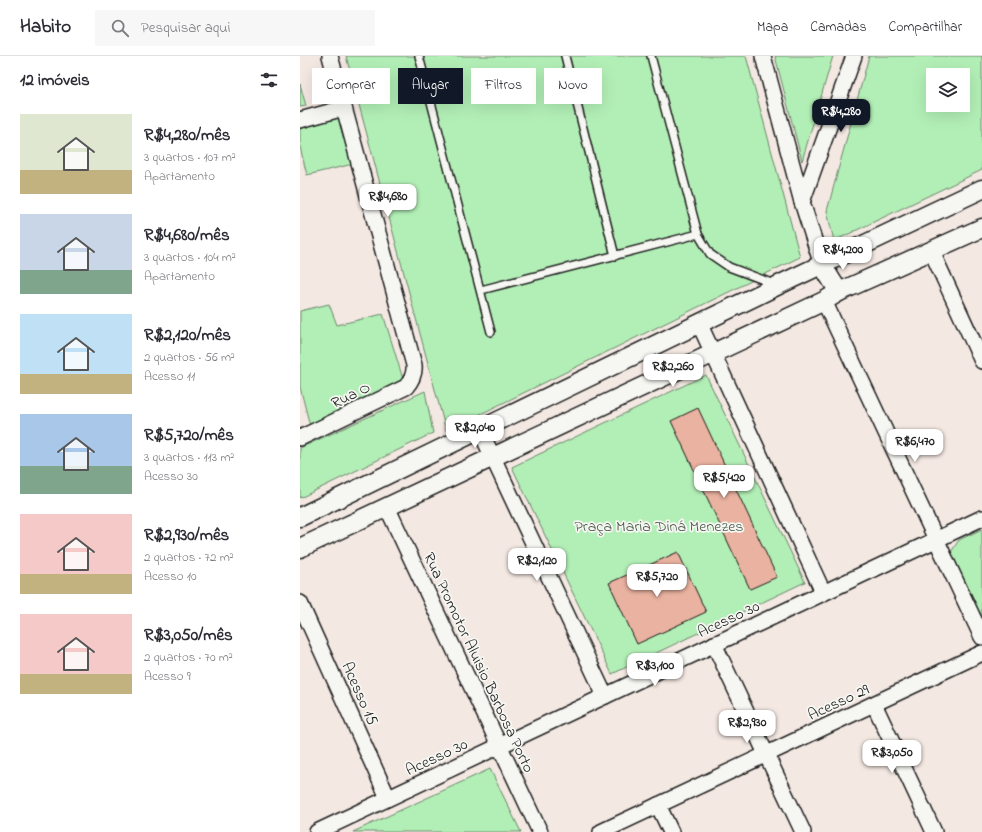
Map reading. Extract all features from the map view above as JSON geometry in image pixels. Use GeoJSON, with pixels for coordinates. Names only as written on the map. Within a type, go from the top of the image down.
{"type":"FeatureCollection","features":[{"type":"Feature","properties":{"kind":"street"},"geometry":{"type":"LineString","coordinates":[[300,120],[344,108],[330,56]]}},
{"type":"Feature","properties":{"kind":"street"},"geometry":{"type":"LineString","coordinates":[[763,56],[802,202],[832,297],[936,540],[982,637]]}},
{"type":"Feature","properties":{"kind":"street"},"geometry":{"type":"LineString","coordinates":[[802,202],[854,56]]}},
{"type":"Feature","properties":{"kind":"street","name":"Rua O"},"geometry":{"type":"LineString","coordinates":[[301,434],[406,387],[412,379],[414,365],[344,108]]}},
{"type":"Feature","properties":{"kind":"street"},"geometry":{"type":"LineString","coordinates":[[300,517],[778,285],[982,190]]}},
{"type":"Feature","properties":{"kind":"street"},"geometry":{"type":"LineString","coordinates":[[300,548],[931,250],[982,228]]}},
{"type":"Feature","properties":{"kind":"street"},"geometry":{"type":"LineString","coordinates":[[931,250],[982,361]]}},
{"type":"Feature","properties":{"kind":"street"},"geometry":{"type":"LineString","coordinates":[[700,323],[823,592]]}},
{"type":"Feature","properties":{"kind":"street"},"geometry":{"type":"LineString","coordinates":[[480,430],[605,696]]}},
{"type":"Feature","properties":{"kind":"street","name":"Rua Promotor Aluisio Barbosa Porto"},"geometry":{"type":"LineString","coordinates":[[387,508],[540,832]]}},
{"type":"Feature","properties":{"kind":"street","name":"Acesso 30"},"geometry":{"type":"LineString","coordinates":[[317,832],[982,518]]}},
{"type":"Feature","properties":{"kind":"street","name":"Acesso 15"},"geometry":{"type":"LineString","coordinates":[[300,603],[388,798]]}},
{"type":"Feature","properties":{"kind":"street"},"geometry":{"type":"LineString","coordinates":[[714,644],[803,832]]}},
{"type":"Feature","properties":{"kind":"street","name":"Acesso 29"},"geometry":{"type":"LineString","coordinates":[[601,832],[982,653]]}},
{"type":"Feature","properties":{"kind":"street"},"geometry":{"type":"LineString","coordinates":[[874,704],[934,832]]}},
{"type":"Feature","properties":{"kind":"street"},"geometry":{"type":"LineString","coordinates":[[658,805],[671,832]]}},
{"type":"Feature","properties":{"kind":"lane"},"geometry":{"type":"LineString","coordinates":[[419,56],[491,332]]}},
{"type":"Feature","properties":{"kind":"lane"},"geometry":{"type":"LineString","coordinates":[[565,56],[615,256]]}},
{"type":"Feature","properties":{"kind":"lane"},"geometry":{"type":"LineString","coordinates":[[651,56],[698,234],[710,254],[729,267],[778,285]]}},
{"type":"Feature","properties":{"kind":"lane"},"geometry":{"type":"LineString","coordinates":[[481,290],[698,234]]}},
{"type":"Feature","properties":{"kind":"green space"},"geometry":{"type":"Polygon","coordinates":[[[346,56],[746,56],[800,257],[446,431],[359,104],[390,104],[390,68],[349,68],[346,56]]]}},
{"type":"Feature","properties":{"kind":"green space"},"geometry":{"type":"Polygon","coordinates":[[[775,56],[833,56],[802,161],[775,56]]]}},
{"type":"Feature","properties":{"kind":"green space"},"geometry":{"type":"Polygon","coordinates":[[[869,56],[982,56],[982,170],[834,241],[827,211],[869,56]]]}},
{"type":"Feature","properties":{"kind":"green space"},"geometry":{"type":"Polygon","coordinates":[[[300,84],[306,106],[300,107],[300,84]]]}},
{"type":"Feature","properties":{"kind":"green space"},"geometry":{"type":"Polygon","coordinates":[[[342,117],[353,164],[307,175],[300,147],[300,127],[342,117]]]}},
{"type":"Feature","properties":{"kind":"green space"},"geometry":{"type":"Polygon","coordinates":[[[329,304],[337,325],[383,314],[403,379],[310,426],[300,387],[300,311],[329,304]]]}},
{"type":"Feature","properties":{"kind":"green space","name":"Praça Maria Diná Menezes"},"geometry":{"type":"Polygon","coordinates":[[[706,375],[805,582],[612,674],[512,467],[706,375]]]}},
{"type":"Feature","properties":{"kind":"green space"},"geometry":{"type":"Polygon","coordinates":[[[425,391],[433,433],[300,498],[300,448],[425,391]]]}},
{"type":"Feature","properties":{"kind":"green space"},"geometry":{"type":"Polygon","coordinates":[[[982,529],[982,618],[951,552],[959,540],[982,529]]]}},
{"type":"Feature","properties":{"kind":"green space"},"geometry":{"type":"Polygon","coordinates":[[[490,769],[521,832],[353,832],[490,769]]]}},
{"type":"Feature","properties":{"kind":"building"},"geometry":{"type":"Polygon","coordinates":[[[698,408],[777,577],[750,589],[671,421],[698,408]]]}},
{"type":"Feature","properties":{"kind":"building"},"geometry":{"type":"Polygon","coordinates":[[[678,552],[706,612],[637,644],[609,583],[678,552]]]}}]}
